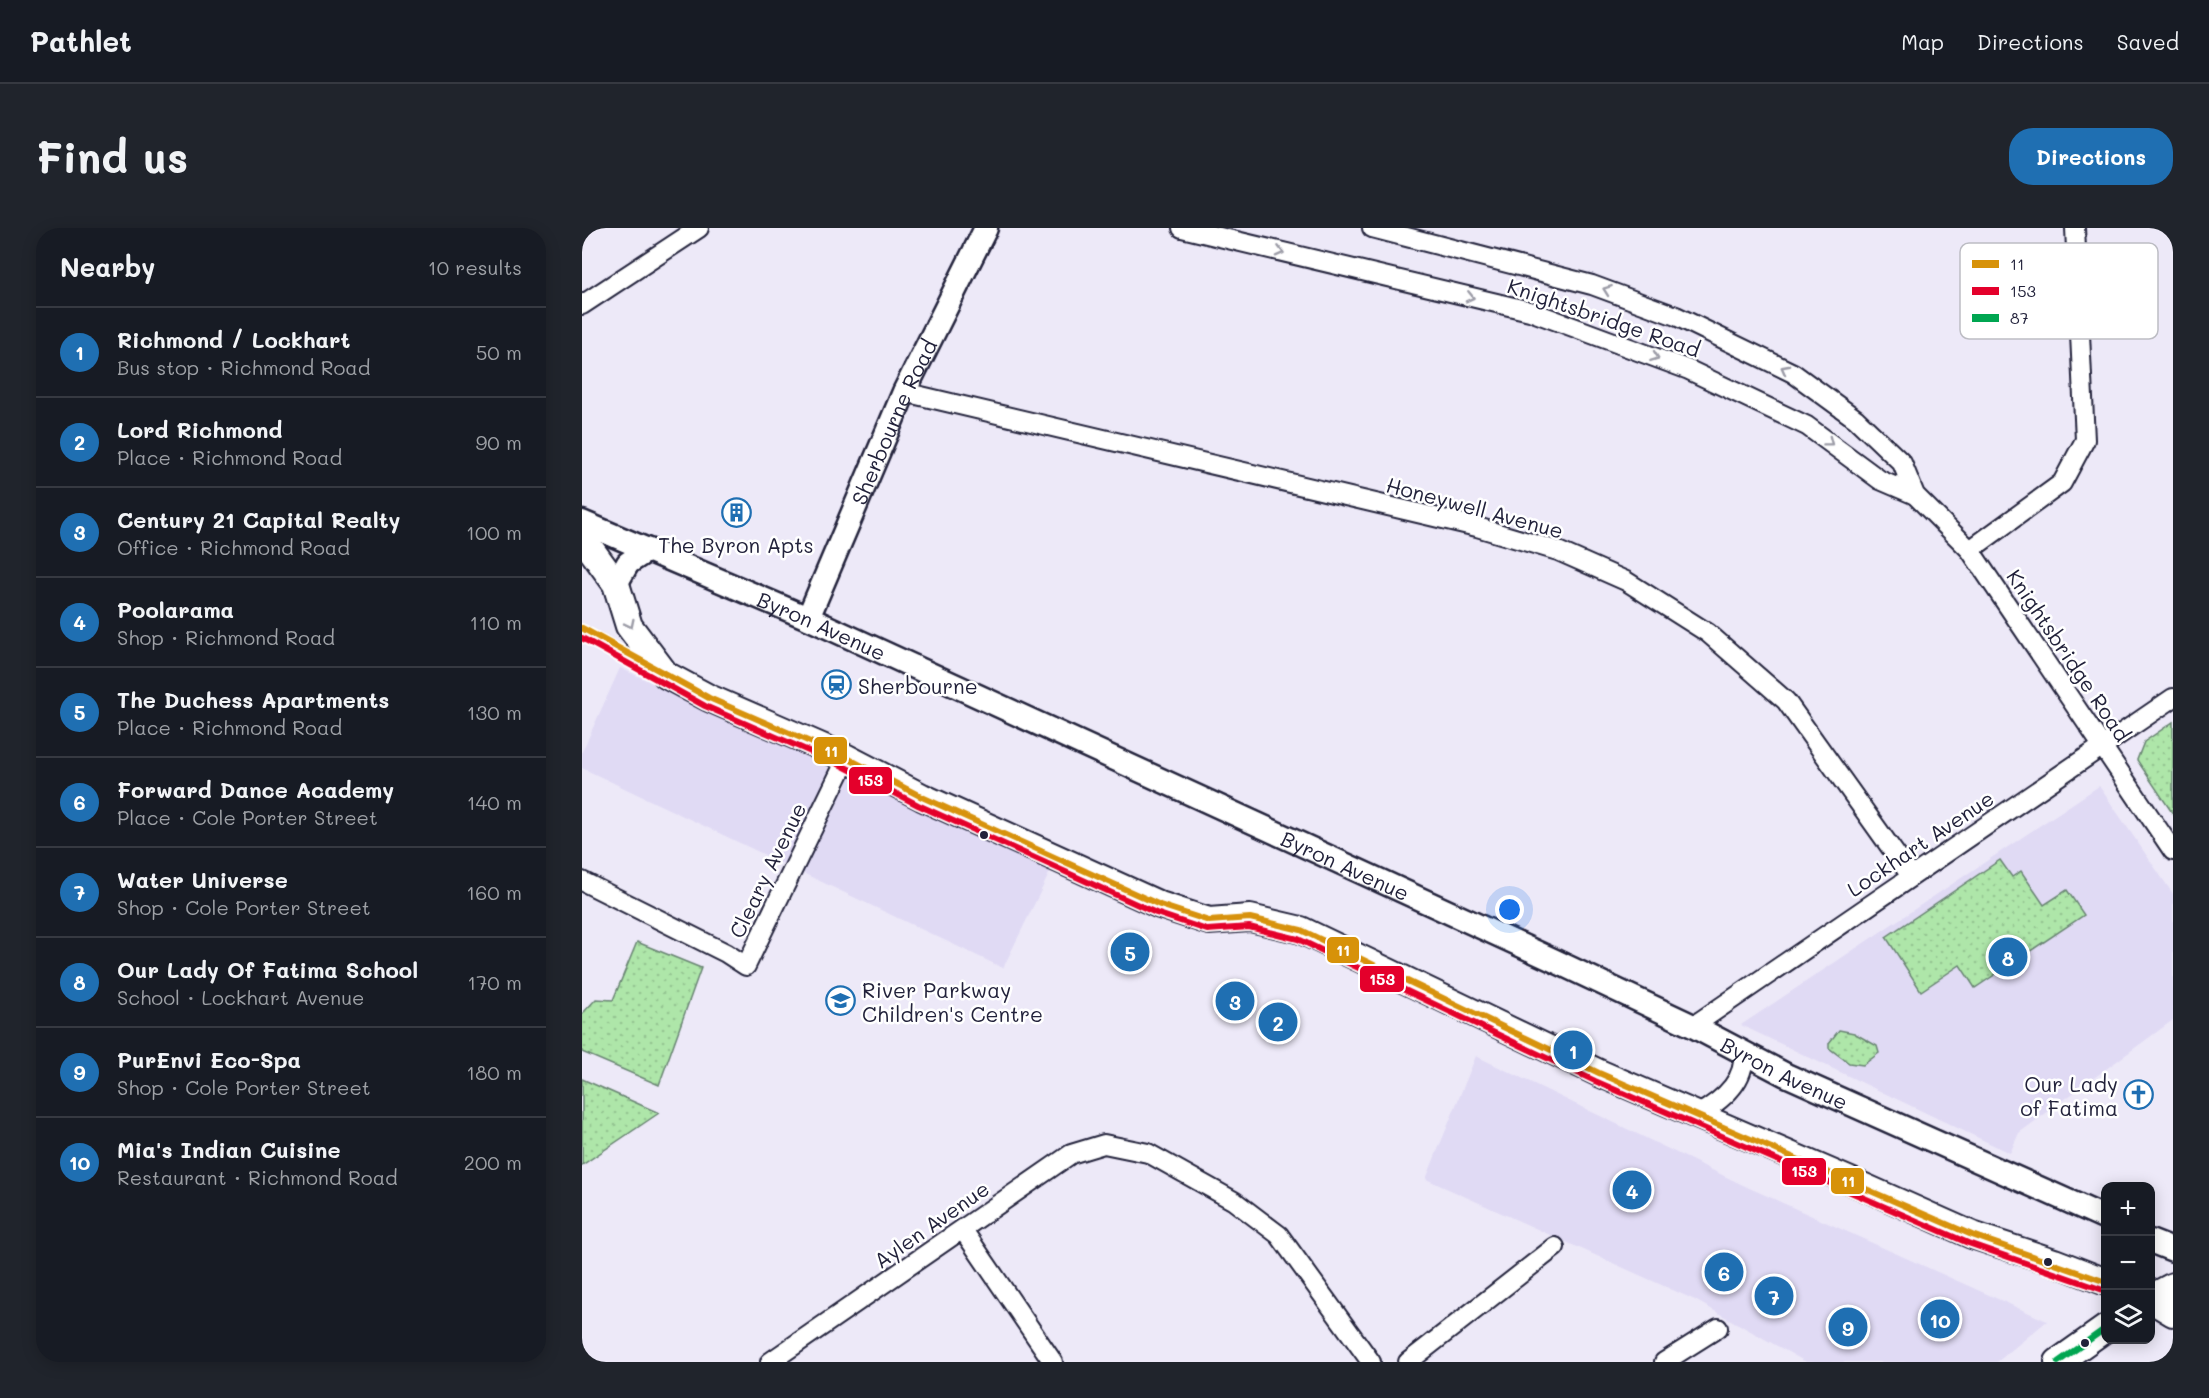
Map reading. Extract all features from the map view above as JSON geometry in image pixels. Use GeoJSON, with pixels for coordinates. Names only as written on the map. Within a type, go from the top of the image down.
{"type":"FeatureCollection","features":[{"type":"Feature","properties":{"kind":"main road"},"geometry":{"type":"LineString","coordinates":[[582,537],[616,584],[629,626],[666,675],[709,698],[847,758],[922,797],[1160,905],[1209,921],[1250,918],[1301,930],[1521,1038],[1972,1236],[2054,1262],[2101,1280]]}},
{"type":"Feature","properties":{"kind":"main road"},"geometry":{"type":"LineString","coordinates":[[2161,1290],[2173,1313]]}},
{"type":"Feature","properties":{"kind":"main road"},"geometry":{"type":"LineString","coordinates":[[2058,1362],[2101,1332]]}},
{"type":"Feature","properties":{"kind":"street"},"geometry":{"type":"LineString","coordinates":[[582,305],[699,228]]}},
{"type":"Feature","properties":{"kind":"street","name":"Sherbourne Road"},"geometry":{"type":"LineString","coordinates":[[808,618],[904,392],[986,228]]}},
{"type":"Feature","properties":{"kind":"street","name":"Knightsbridge Road"},"geometry":{"type":"LineString","coordinates":[[1182,228],[1530,311],[1689,370],[1808,426],[1880,480],[1916,495]]}},
{"type":"Feature","properties":{"kind":"street","name":"Knightsbridge Road"},"geometry":{"type":"LineString","coordinates":[[1372,228],[1592,285],[1676,316],[1793,373],[1856,419],[1902,464],[1916,495],[1970,550],[2173,851]]}},
{"type":"Feature","properties":{"kind":"street"},"geometry":{"type":"LineString","coordinates":[[2075,228],[2076,243]]}},
{"type":"Feature","properties":{"kind":"street"},"geometry":{"type":"LineString","coordinates":[[1970,550],[2062,483],[2085,440],[2080,339]]}},
{"type":"Feature","properties":{"kind":"street","name":"Honeywell Avenue"},"geometry":{"type":"LineString","coordinates":[[904,392],[1477,527],[1558,551],[1626,581],[1708,633],[1785,701],[1911,876]]}},
{"type":"Feature","properties":{"kind":"street","name":"Byron Avenue"},"geometry":{"type":"LineString","coordinates":[[582,522],[808,618],[1693,1026],[1786,1075],[2101,1216]]}},
{"type":"Feature","properties":{"kind":"street"},"geometry":{"type":"LineString","coordinates":[[616,584],[628,563],[648,550]]}},
{"type":"Feature","properties":{"kind":"street","name":"Lockhart Avenue"},"geometry":{"type":"LineString","coordinates":[[1693,1026],[2173,698]]}},
{"type":"Feature","properties":{"kind":"street","name":"Cleary Avenue"},"geometry":{"type":"LineString","coordinates":[[582,881],[726,953],[746,966],[847,758]]}},
{"type":"Feature","properties":{"kind":"street"},"geometry":{"type":"LineString","coordinates":[[1697,1115],[1726,1095],[1738,1080],[1744,1061],[1743,1052]]}},
{"type":"Feature","properties":{"kind":"street","name":"Aylen Avenue"},"geometry":{"type":"LineString","coordinates":[[770,1362],[1071,1154],[1104,1144],[1148,1153],[1234,1202],[1279,1235],[1371,1362]]}},
{"type":"Feature","properties":{"kind":"street"},"geometry":{"type":"LineString","coordinates":[[963,1230],[1053,1362]]}},
{"type":"Feature","properties":{"kind":"street"},"geometry":{"type":"LineString","coordinates":[[2155,1243],[2173,1250]]}},
{"type":"Feature","properties":{"kind":"street"},"geometry":{"type":"LineString","coordinates":[[1407,1362],[1555,1247]]}},
{"type":"Feature","properties":{"kind":"street"},"geometry":{"type":"LineString","coordinates":[[1664,1362],[1718,1328]]}},
{"type":"Feature","properties":{"kind":"shaded area"},"geometry":{"type":"Polygon","coordinates":[[[620,668],[1052,868],[1003,968],[582,768],[582,752],[620,668]]]}},
{"type":"Feature","properties":{"kind":"shaded area"},"geometry":{"type":"Polygon","coordinates":[[[2099,786],[2173,894],[2173,1020],[2019,1133],[2010,1153],[1741,1025],[2099,786]]]}},
{"type":"Feature","properties":{"kind":"shaded area"},"geometry":{"type":"Polygon","coordinates":[[[1476,1056],[1747,1187],[2047,1321],[1997,1362],[1806,1362],[1695,1300],[1426,1179],[1476,1056]]]}},
{"type":"Feature","properties":{"kind":"green space"},"geometry":{"type":"Polygon","coordinates":[[[2173,722],[2173,814],[2137,760],[2144,742],[2173,722]]]}},
{"type":"Feature","properties":{"kind":"green space"},"geometry":{"type":"Polygon","coordinates":[[[2000,860],[2012,877],[2021,871],[2044,905],[2067,890],[2084,915],[1975,988],[1960,965],[1921,991],[1886,937],[2000,860]]]}},
{"type":"Feature","properties":{"kind":"green space"},"geometry":{"type":"Polygon","coordinates":[[[637,942],[701,968],[659,1085],[582,1052],[582,1014],[596,999],[613,1000],[637,942]]]}},
{"type":"Feature","properties":{"kind":"green space"},"geometry":{"type":"Polygon","coordinates":[[[1839,1030],[1854,1033],[1877,1046],[1879,1053],[1863,1065],[1849,1063],[1829,1048],[1829,1043],[1839,1030]]]}},
{"type":"Feature","properties":{"kind":"green space"},"geometry":{"type":"Polygon","coordinates":[[[582,1079],[659,1113],[582,1165],[582,1079]]]}},
{"type":"Feature","properties":{"kind":"transit line","name":"11"},"geometry":{"type":"LineString","coordinates":[[582,628],[709,698],[847,758],[922,797],[1160,905],[1209,921],[1250,918],[1301,930],[1599,1073],[1972,1235],[2101,1280]]}},
{"type":"Feature","properties":{"kind":"transit line","name":"153"},"geometry":{"type":"LineString","coordinates":[[582,638],[705,706],[843,766],[918,805],[1156,913],[1207,930],[1249,927],[1298,939],[1595,1081],[1968,1243],[2101,1289]]}},
{"type":"Feature","properties":{"kind":"transit line","name":"87"},"geometry":{"type":"LineString","coordinates":[[2058,1362],[2101,1332]]}},
{"type":"Feature","properties":{"kind":"place","name":"The Byron Apts"},"geometry":{"type":"Point","coordinates":[736,513]}},
{"type":"Feature","properties":{"kind":"place","name":"Sherbourne"},"geometry":{"type":"Point","coordinates":[837,685]}},
{"type":"Feature","properties":{"kind":"place","name":"The Duchess Apartments"},"geometry":{"type":"Point","coordinates":[1130,952]}},
{"type":"Feature","properties":{"kind":"place","name":"Our Lady Of Fatima School"},"geometry":{"type":"Point","coordinates":[2008,957]}},
{"type":"Feature","properties":{"kind":"place","name":"River Parkway Children's Centre"},"geometry":{"type":"Point","coordinates":[841,1001]}},
{"type":"Feature","properties":{"kind":"place","name":"Century 21 Capital Realty"},"geometry":{"type":"Point","coordinates":[1235,1001]}},
{"type":"Feature","properties":{"kind":"place","name":"Lord Richmond"},"geometry":{"type":"Point","coordinates":[1278,1022]}},
{"type":"Feature","properties":{"kind":"place","name":"Richmond / Lockhart"},"geometry":{"type":"Point","coordinates":[1573,1050]}},
{"type":"Feature","properties":{"kind":"place","name":"Our Lady of Fatima"},"geometry":{"type":"Point","coordinates":[2139,1095]}},
{"type":"Feature","properties":{"kind":"place","name":"Poolarama"},"geometry":{"type":"Point","coordinates":[1632,1190]}},
{"type":"Feature","properties":{"kind":"place","name":"Forward Dance Academy"},"geometry":{"type":"Point","coordinates":[1724,1272]}},
{"type":"Feature","properties":{"kind":"place","name":"Water Universe"},"geometry":{"type":"Point","coordinates":[1774,1296]}},
{"type":"Feature","properties":{"kind":"place","name":"Mia's Indian Cuisine"},"geometry":{"type":"Point","coordinates":[1940,1319]}},
{"type":"Feature","properties":{"kind":"place","name":"PurEnvi Eco-Spa"},"geometry":{"type":"Point","coordinates":[1848,1327]}}]}
